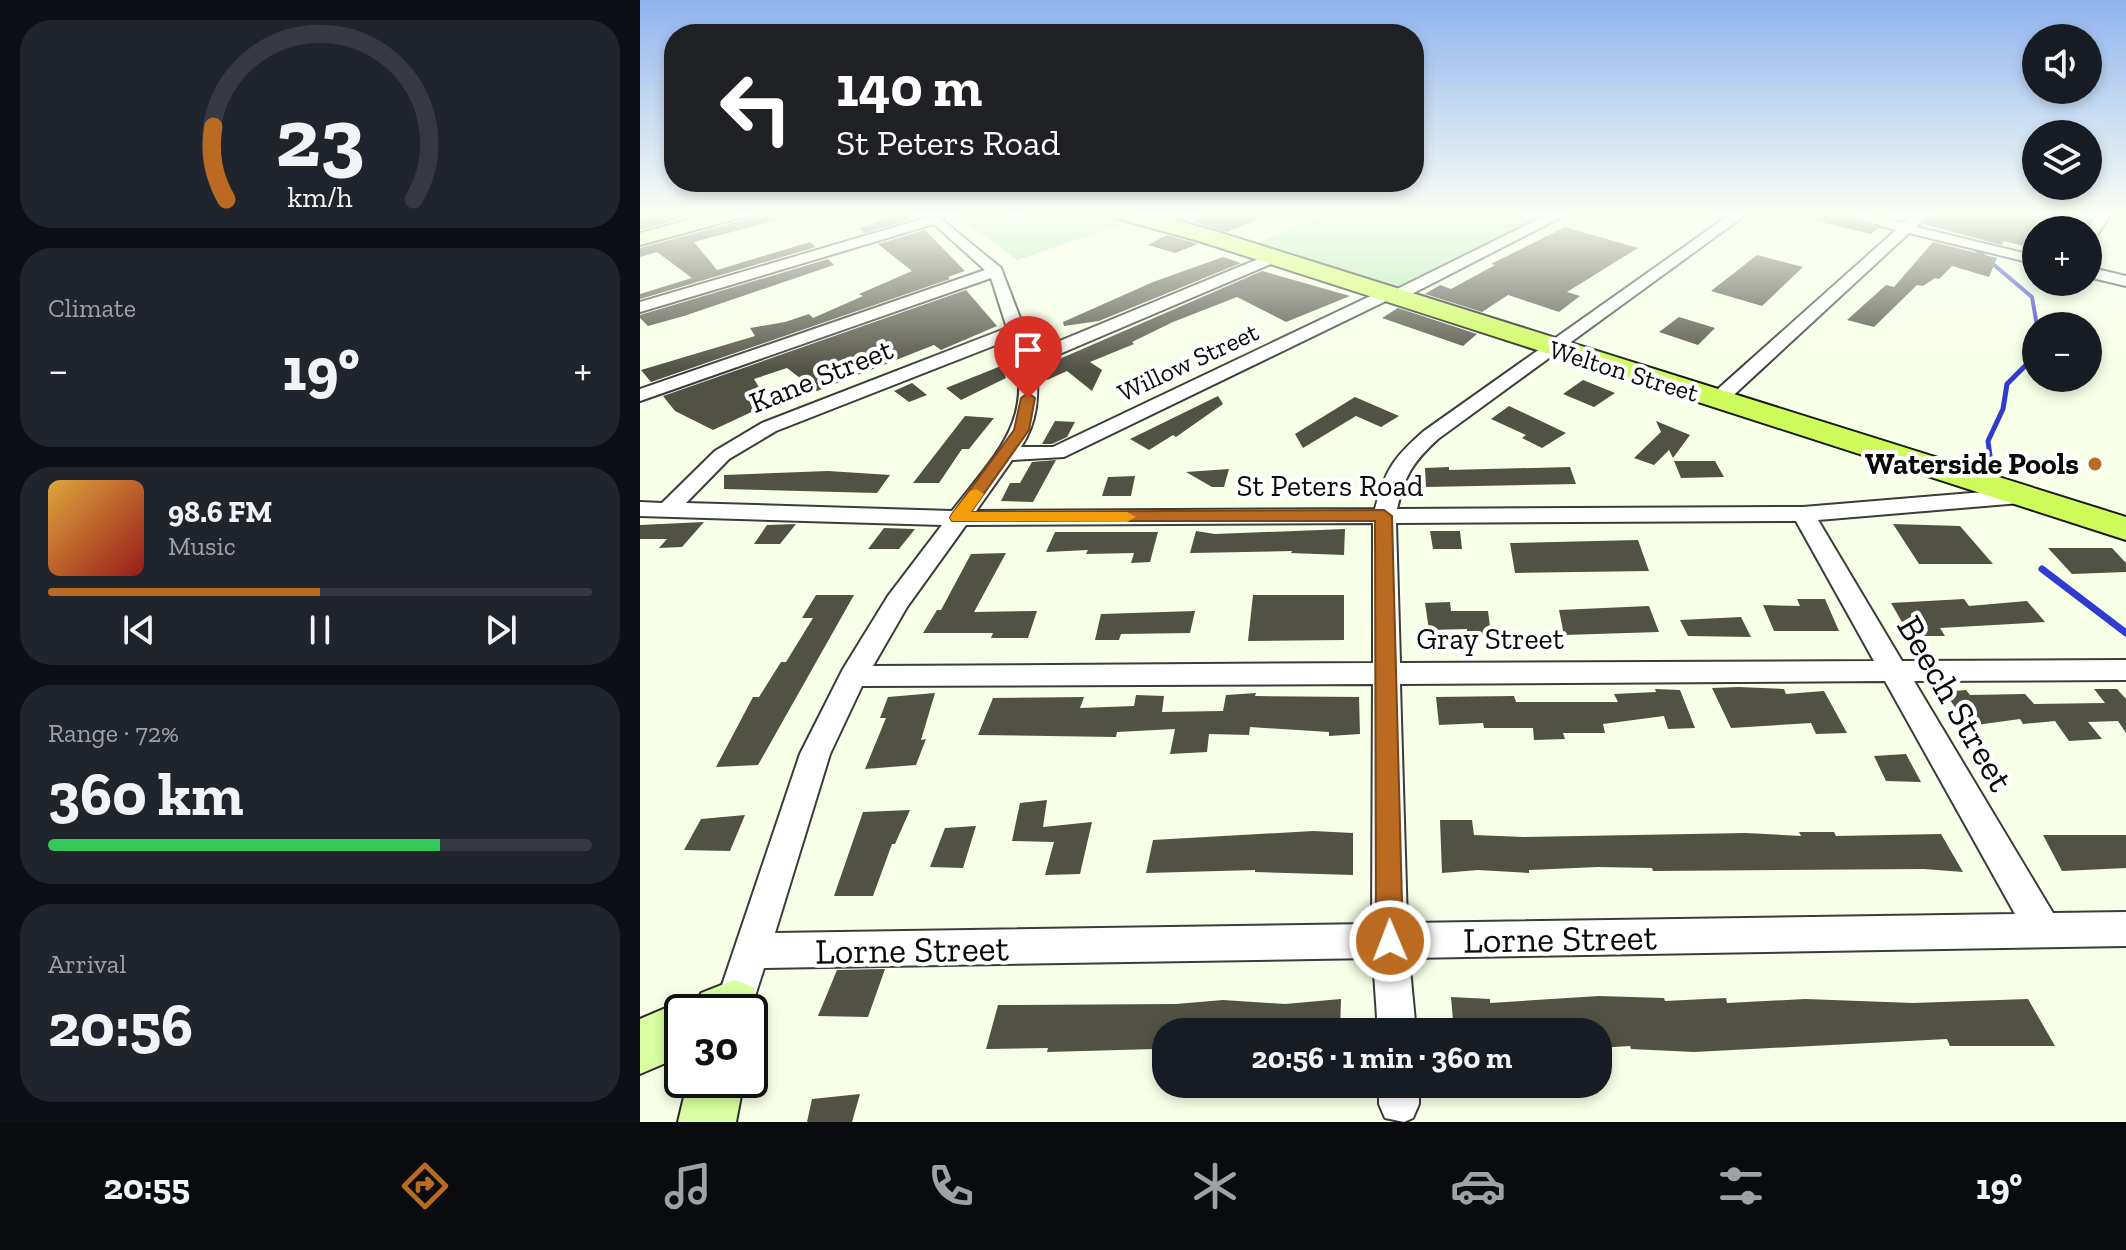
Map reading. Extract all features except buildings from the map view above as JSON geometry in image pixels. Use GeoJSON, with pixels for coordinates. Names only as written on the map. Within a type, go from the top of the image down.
{"type":"FeatureCollection","features":[{"type":"Feature","properties":{"kind":"main road","name":"Welton Street"},"geometry":{"type":"LineString","coordinates":[[1296,265],[2126,529]]}},
{"type":"Feature","properties":{"kind":"street"},"geometry":{"type":"LineString","coordinates":[[640,307],[780,265]]}},
{"type":"Feature","properties":{"kind":"street"},"geometry":{"type":"LineString","coordinates":[[736,994],[754,951],[784,843],[815,754],[853,676],[897,602],[1022,430],[1029,388],[1027,361],[996,271],[989,265]]}},
{"type":"Feature","properties":{"kind":"street"},"geometry":{"type":"LineString","coordinates":[[1027,361],[1255,265]]}},
{"type":"Feature","properties":{"kind":"street","name":"Willow Street"},"geometry":{"type":"LineString","coordinates":[[1006,454],[1057,453],[1453,265]]}},
{"type":"Feature","properties":{"kind":"street"},"geometry":{"type":"LineString","coordinates":[[1396,1018],[1390,941],[1384,516],[1390,484],[1412,452],[1667,265]]}},
{"type":"Feature","properties":{"kind":"street"},"geometry":{"type":"LineString","coordinates":[[1717,400],[1865,265]]}},
{"type":"Feature","properties":{"kind":"street"},"geometry":{"type":"LineString","coordinates":[[640,395],[996,271]]}},
{"type":"Feature","properties":{"kind":"street"},"geometry":{"type":"LineString","coordinates":[[2102,275],[2126,281]]}},
{"type":"Feature","properties":{"kind":"street","name":"Kane Street"},"geometry":{"type":"LineString","coordinates":[[667,510],[713,462],[769,427],[1017,330]]}},
{"type":"Feature","properties":{"kind":"street","name":"St Peters Road"},"geometry":{"type":"LineString","coordinates":[[640,509],[958,518],[1803,514],[2020,496]]}},
{"type":"Feature","properties":{"kind":"street","name":"Beech Street"},"geometry":{"type":"LineString","coordinates":[[1803,514],[2043,930]]}},
{"type":"Feature","properties":{"kind":"street","name":"Gray Street"},"geometry":{"type":"LineString","coordinates":[[853,676],[2126,670]]}},
{"type":"Feature","properties":{"kind":"street","name":"Lorne Street"},"geometry":{"type":"LineString","coordinates":[[754,951],[2126,929]]}},
{"type":"Feature","properties":{"kind":"street"},"geometry":{"type":"LineString","coordinates":[[640,1047],[664,1036]]}},
{"type":"Feature","properties":{"kind":"street"},"geometry":{"type":"LineString","coordinates":[[707,1122],[712,1098]]}},
{"type":"Feature","properties":{"kind":"green space"},"geometry":{"type":"Polygon","coordinates":[[[1296,265],[1445,265],[1384,294],[1296,265]]]}},
{"type":"Feature","properties":{"kind":"waterway"},"geometry":{"type":"LineString","coordinates":[[1995,265],[2032,297],[2035,312]]}},
{"type":"Feature","properties":{"kind":"waterway"},"geometry":{"type":"LineString","coordinates":[[1990,456],[1988,441],[2003,409],[2007,384],[2022,369]]}},
{"type":"Feature","properties":{"kind":"waterway"},"geometry":{"type":"LineString","coordinates":[[2042,569],[2126,633]]}},
{"type":"Feature","properties":{"kind":"slow traffic"},"geometry":{"type":"LineString","coordinates":[[976,494],[958,518],[1127,517]]}},
{"type":"Feature","properties":{"kind":"place","name":"Waterside Pools"},"geometry":{"type":"Point","coordinates":[2095,464]}},
{"type":"Feature","properties":{"kind":"route"},"geometry":{"type":"LineString","coordinates":[[1028,398],[1022,430],[958,518],[1384,516],[1390,941]]}}]}
